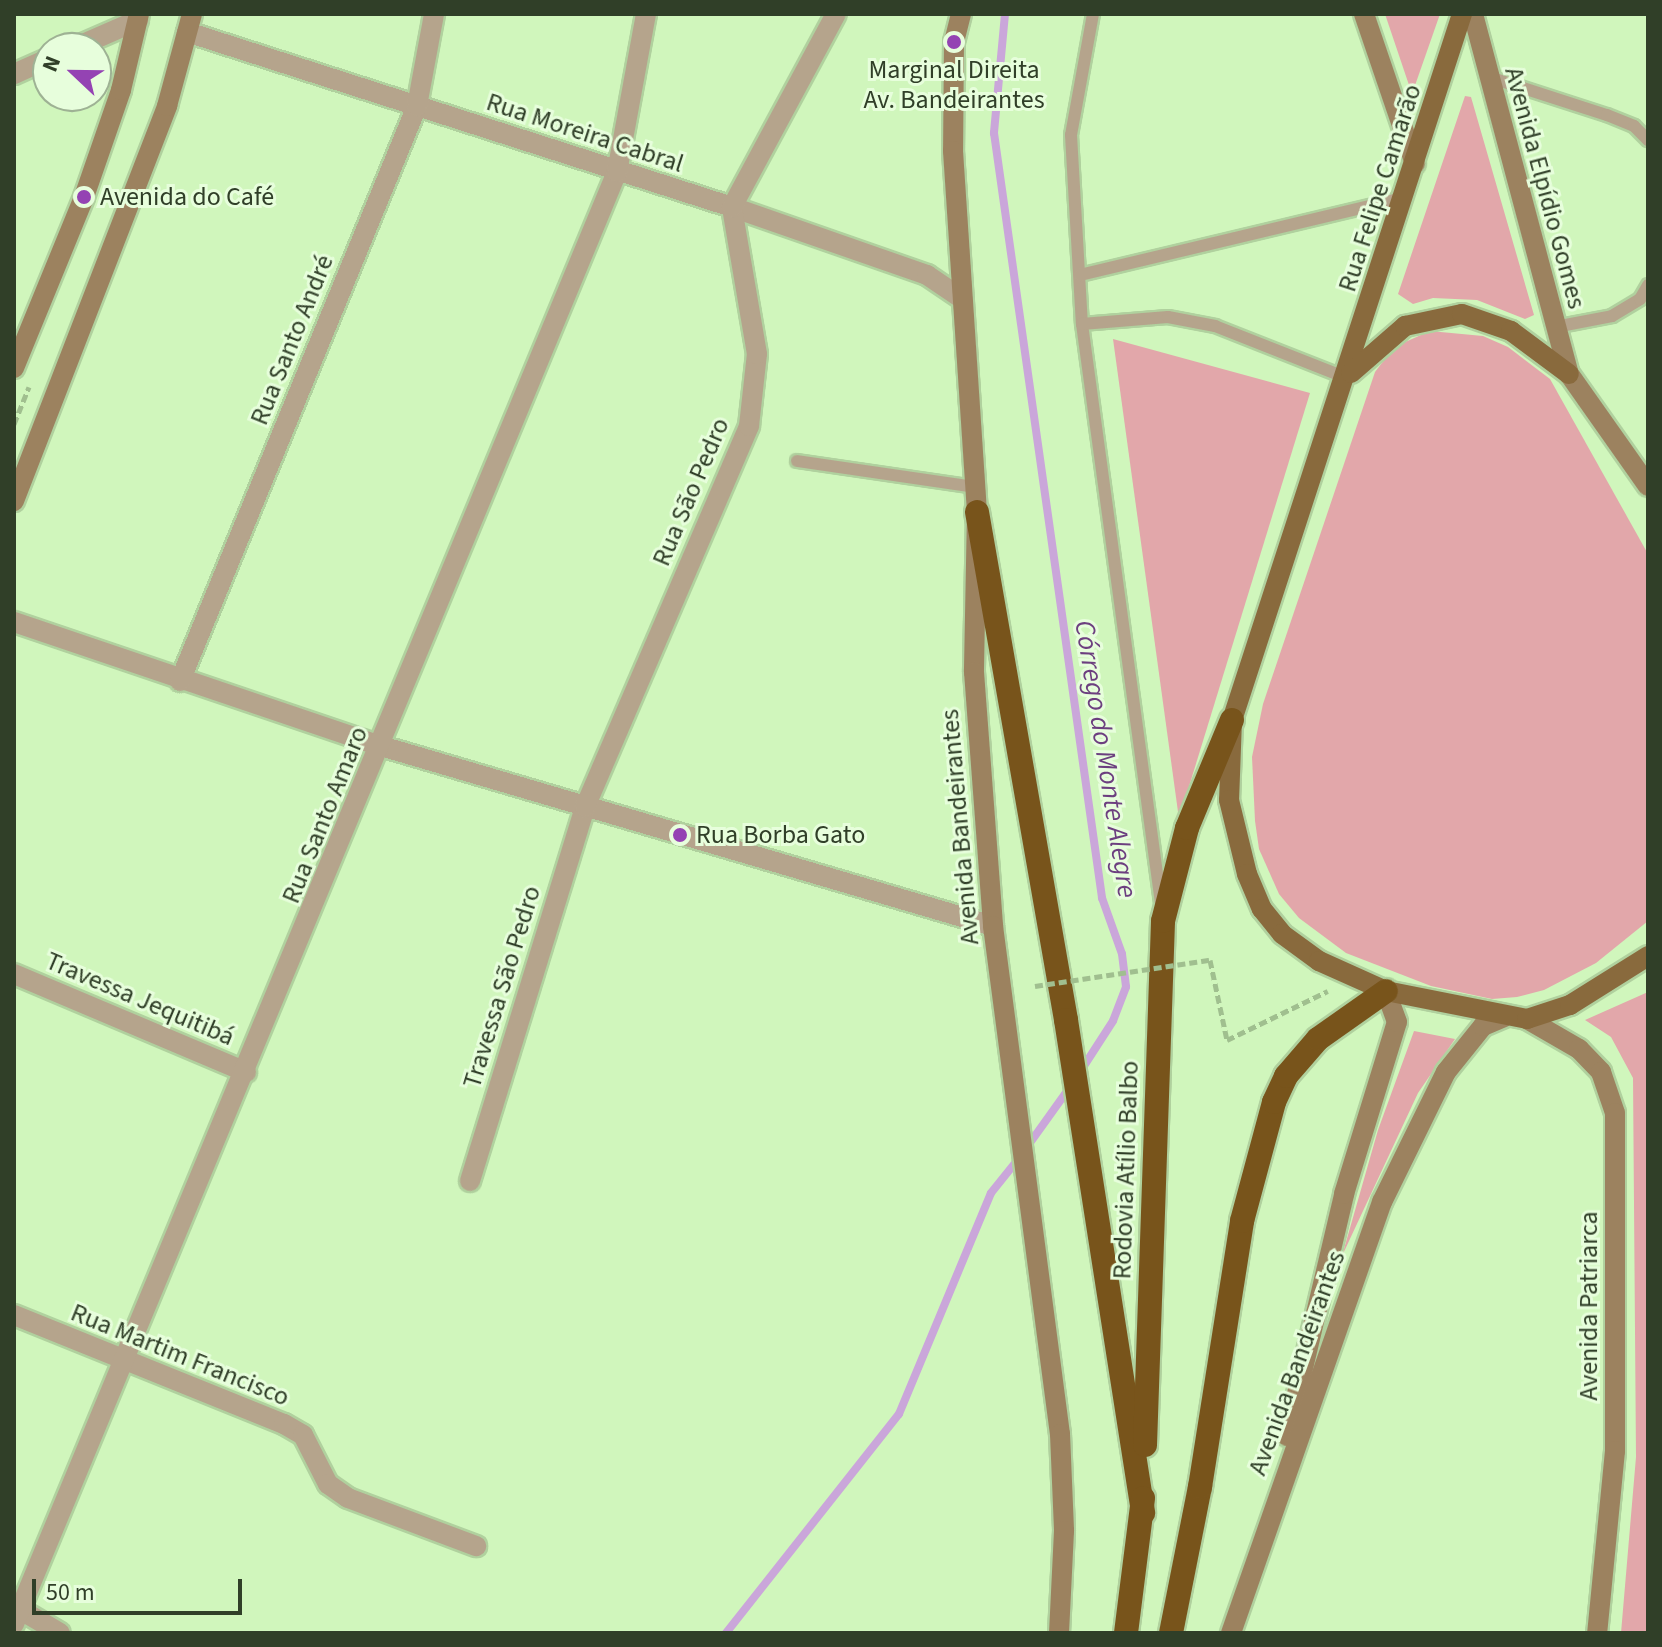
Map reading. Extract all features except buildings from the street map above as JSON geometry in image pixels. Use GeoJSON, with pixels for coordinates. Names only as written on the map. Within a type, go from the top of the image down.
{"type":"FeatureCollection","features":[{"type":"Feature","properties":{"kind":"highway"},"geometry":{"type":"LineString","coordinates":[[977,512],[1066,1020],[1143,1513]]}},
{"type":"Feature","properties":{"kind":"highway","name":"Rodovia Atílio Balbo"},"geometry":{"type":"LineString","coordinates":[[1126,1633],[1143,1513],[1163,921],[1187,828],[1232,720]]}},
{"type":"Feature","properties":{"kind":"highway"},"geometry":{"type":"LineString","coordinates":[[1171,1633],[1200,1487],[1242,1221],[1269,1116],[1301,1056],[1336,1024],[1386,991]]}},
{"type":"Feature","properties":{"kind":"main road","name":"Avenida Bandeirantes"},"geometry":{"type":"LineString","coordinates":[[961,14],[954,42],[953,138],[977,512],[974,672],[993,926],[1060,1434],[1064,1531],[1059,1633]]}},
{"type":"Feature","properties":{"kind":"main road"},"geometry":{"type":"LineString","coordinates":[[1364,14],[1415,164]]}},
{"type":"Feature","properties":{"kind":"main road","name":"Rua Felipe Camarão"},"geometry":{"type":"LineString","coordinates":[[1347,378],[1462,14]]}},
{"type":"Feature","properties":{"kind":"main road","name":"Avenida Elpídio Gomes"},"geometry":{"type":"LineString","coordinates":[[1473,14],[1569,374]]}},
{"type":"Feature","properties":{"kind":"main road"},"geometry":{"type":"LineString","coordinates":[[14,368],[84,197],[139,17]]}},
{"type":"Feature","properties":{"kind":"main road"},"geometry":{"type":"LineString","coordinates":[[14,501],[167,106],[189,23]]}},
{"type":"Feature","properties":{"kind":"main road"},"geometry":{"type":"LineString","coordinates":[[1648,486],[1569,374],[1511,331],[1462,314],[1405,326],[1347,378],[1232,720],[1229,800],[1247,874],[1262,909],[1282,934],[1353,979],[1386,991],[1504,1017],[1527,1019],[1570,1005],[1648,956]]}},
{"type":"Feature","properties":{"kind":"main road","name":"Avenida Bandeirantes"},"geometry":{"type":"LineString","coordinates":[[1265,1529],[1344,1194],[1397,1022],[1386,991]]}},
{"type":"Feature","properties":{"kind":"main road","name":"Avenida Bandeirantes"},"geometry":{"type":"LineString","coordinates":[[1231,1633],[1382,1202],[1446,1072],[1483,1026],[1504,1017]]}},
{"type":"Feature","properties":{"kind":"main road","name":"Avenida Patriarca"},"geometry":{"type":"LineString","coordinates":[[1527,1019],[1579,1049],[1601,1072],[1615,1113],[1615,1451],[1597,1633]]}},
{"type":"Feature","properties":{"kind":"street","name":"Rua Santo André"},"geometry":{"type":"LineString","coordinates":[[180,681],[417,106],[434,14]]}},
{"type":"Feature","properties":{"kind":"street","name":"Rua Santo Amaro"},"geometry":{"type":"LineString","coordinates":[[16,1613],[246,1072],[617,172],[646,14]]}},
{"type":"Feature","properties":{"kind":"street"},"geometry":{"type":"LineString","coordinates":[[732,207],[836,14]]}},
{"type":"Feature","properties":{"kind":"street"},"geometry":{"type":"LineString","coordinates":[[108,32],[139,17]]}},
{"type":"Feature","properties":{"kind":"street","name":"Rua Moreira Cabral"},"geometry":{"type":"LineString","coordinates":[[189,23],[417,106],[732,207],[927,275],[961,298]]}},
{"type":"Feature","properties":{"kind":"street","name":"Rua São Pedro"},"geometry":{"type":"LineString","coordinates":[[585,807],[749,426],[757,354],[732,207]]}},
{"type":"Feature","properties":{"kind":"street"},"geometry":{"type":"LineString","coordinates":[[14,622],[180,681],[381,746],[993,926]]}},
{"type":"Feature","properties":{"kind":"street","name":"Travessa São Pedro"},"geometry":{"type":"LineString","coordinates":[[470,1181],[585,807]]}},
{"type":"Feature","properties":{"kind":"street","name":"Travessa Jequitibá"},"geometry":{"type":"LineString","coordinates":[[14,974],[246,1072]]}},
{"type":"Feature","properties":{"kind":"street","name":"Rua Martim Francisco"},"geometry":{"type":"LineString","coordinates":[[14,1315],[284,1424],[303,1435],[328,1484],[348,1498],[476,1546]]}},
{"type":"Feature","properties":{"kind":"street"},"geometry":{"type":"LineString","coordinates":[[16,1613],[60,1633]]}},
{"type":"Feature","properties":{"kind":"lane"},"geometry":{"type":"LineString","coordinates":[[1093,14],[1071,135],[1082,324],[1163,921]]}},
{"type":"Feature","properties":{"kind":"lane"},"geometry":{"type":"LineString","coordinates":[[1489,77],[1607,115],[1634,126],[1648,140]]}},
{"type":"Feature","properties":{"kind":"lane"},"geometry":{"type":"LineString","coordinates":[[1080,275],[1404,198]]}},
{"type":"Feature","properties":{"kind":"lane"},"geometry":{"type":"LineString","coordinates":[[1555,327],[1612,316],[1640,299],[1648,285]]}},
{"type":"Feature","properties":{"kind":"lane"},"geometry":{"type":"LineString","coordinates":[[1082,324],[1168,317],[1215,326],[1347,378]]}},
{"type":"Feature","properties":{"kind":"lane"},"geometry":{"type":"LineString","coordinates":[[797,461],[975,487]]}},
{"type":"Feature","properties":{"kind":"path"},"geometry":{"type":"LineString","coordinates":[[1035,986],[1210,960],[1227,1040],[1353,979]]}},
{"type":"Feature","properties":{"kind":"shaded area"},"geometry":{"type":"Polygon","coordinates":[[[1385,14],[1440,14],[1412,94],[1385,14]]]}},
{"type":"Feature","properties":{"kind":"shaded area"},"geometry":{"type":"Polygon","coordinates":[[[1465,96],[1471,97],[1534,315],[1525,319],[1477,300],[1433,298],[1413,304],[1398,294],[1465,96]]]}},
{"type":"Feature","properties":{"kind":"shaded area"},"geometry":{"type":"Polygon","coordinates":[[[1430,331],[1483,336],[1508,347],[1550,379],[1648,554],[1648,921],[1596,963],[1544,990],[1517,997],[1492,999],[1431,986],[1346,953],[1299,918],[1279,894],[1259,849],[1255,821],[1252,757],[1263,704],[1375,372],[1394,347],[1430,331]]]}},
{"type":"Feature","properties":{"kind":"shaded area"},"geometry":{"type":"Polygon","coordinates":[[[1113,339],[1310,393],[1179,819],[1113,339]]]}},
{"type":"Feature","properties":{"kind":"shaded area"},"geometry":{"type":"Polygon","coordinates":[[[1648,992],[1648,1633],[1621,1633],[1636,1457],[1633,1078],[1611,1037],[1585,1020],[1648,992]]]}},
{"type":"Feature","properties":{"kind":"shaded area"},"geometry":{"type":"Polygon","coordinates":[[[1414,1031],[1455,1039],[1418,1093],[1342,1256],[1378,1130],[1414,1031]]]}},
{"type":"Feature","properties":{"kind":"waterway","name":"Córrego do Monte Alegre"},"geometry":{"type":"LineString","coordinates":[[1005,14],[994,133],[1102,898],[1122,954],[1126,987],[1113,1021],[1080,1072]]}},
{"type":"Feature","properties":{"kind":"waterway","name":"Córrego do Monte Alegre"},"geometry":{"type":"LineString","coordinates":[[1027,1147],[1070,1087]]}},
{"type":"Feature","properties":{"kind":"waterway","name":"Córrego do Monte Alegre"},"geometry":{"type":"LineString","coordinates":[[726,1633],[899,1414],[991,1193],[1019,1158]]}},
{"type":"Feature","properties":{"kind":"place","name":"Marginal Direita Av. Bandeirantes"},"geometry":{"type":"Point","coordinates":[954,42]}},
{"type":"Feature","properties":{"kind":"place","name":"Avenida do Café"},"geometry":{"type":"Point","coordinates":[84,197]}},
{"type":"Feature","properties":{"kind":"place","name":"Rua Borba Gato"},"geometry":{"type":"Point","coordinates":[680,835]}}]}
